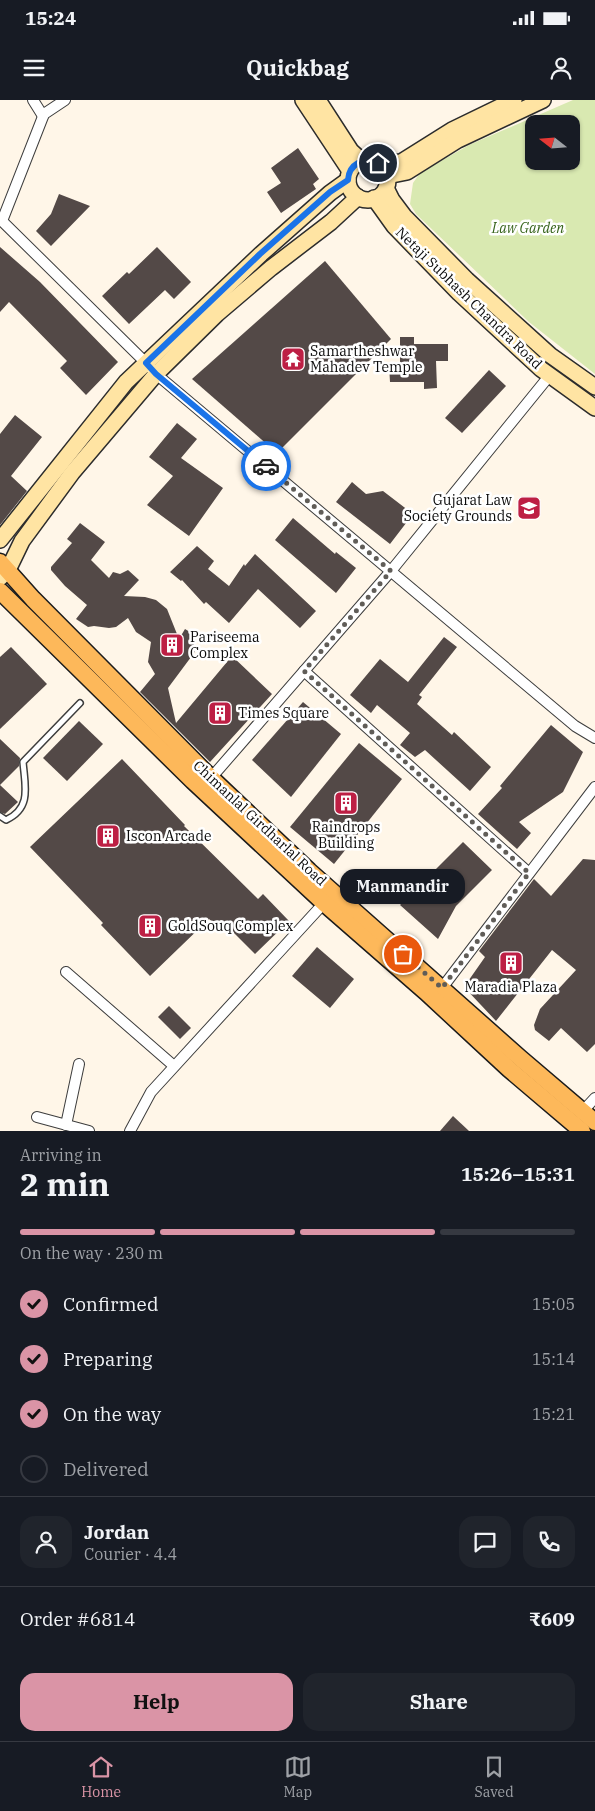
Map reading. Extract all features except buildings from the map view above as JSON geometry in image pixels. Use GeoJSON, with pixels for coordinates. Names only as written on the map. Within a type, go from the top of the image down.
{"type":"FeatureCollection","features":[{"type":"Feature","properties":{"kind":"main road"},"geometry":{"type":"LineString","coordinates":[[303,100],[349,176],[351,190],[358,197],[364,199],[379,196],[387,182],[407,172],[458,140],[544,100]]}},
{"type":"Feature","properties":{"kind":"main road"},"geometry":{"type":"LineString","coordinates":[[318,100],[351,151],[362,161]]}},
{"type":"Feature","properties":{"kind":"main road"},"geometry":{"type":"LineString","coordinates":[[3,570],[72,473],[151,369],[260,254],[349,176],[353,167],[362,161],[378,163],[401,162],[452,130],[514,100]]}},
{"type":"Feature","properties":{"kind":"main road"},"geometry":{"type":"LineString","coordinates":[[378,163],[382,166],[387,182]]}},
{"type":"Feature","properties":{"kind":"main road","name":"Netaji Subhash Chandra Road"},"geometry":{"type":"LineString","coordinates":[[387,182],[392,200],[404,216],[467,280],[550,355],[595,387]]}},
{"type":"Feature","properties":{"kind":"main road"},"geometry":{"type":"LineString","coordinates":[[0,540],[126,382],[151,369],[271,268],[331,222],[358,197]]}},
{"type":"Feature","properties":{"kind":"main road","name":"Netaji Subhash Chandra Road"},"geometry":{"type":"LineString","coordinates":[[374,198],[394,226],[459,292],[550,375],[595,408]]}},
{"type":"Feature","properties":{"kind":"main road","name":"Chimanlal Girdharlal Road"},"geometry":{"type":"LineString","coordinates":[[3,570],[211,778],[309,871],[520,1058],[589,1116]]}},
{"type":"Feature","properties":{"kind":"main road","name":"Chimanlal Girdharlal Road"},"geometry":{"type":"LineString","coordinates":[[0,591],[193,781],[324,903],[426,992],[509,1069],[582,1131]]}},
{"type":"Feature","properties":{"kind":"street"},"geometry":{"type":"LineString","coordinates":[[33,100],[43,116]]}},
{"type":"Feature","properties":{"kind":"street"},"geometry":{"type":"LineString","coordinates":[[65,100],[43,116],[1,220],[151,369],[575,726],[595,738]]}},
{"type":"Feature","properties":{"kind":"street"},"geometry":{"type":"LineString","coordinates":[[211,778],[391,571],[550,375]]}},
{"type":"Feature","properties":{"kind":"street"},"geometry":{"type":"LineString","coordinates":[[304,671],[529,873]]}},
{"type":"Feature","properties":{"kind":"street"},"geometry":{"type":"LineString","coordinates":[[442,988],[595,787]]}},
{"type":"Feature","properties":{"kind":"street"},"geometry":{"type":"LineString","coordinates":[[130,1131],[151,1092],[324,903]]}},
{"type":"Feature","properties":{"kind":"street"},"geometry":{"type":"LineString","coordinates":[[66,972],[174,1066]]}},
{"type":"Feature","properties":{"kind":"street"},"geometry":{"type":"LineString","coordinates":[[66,1125],[79,1064]]}},
{"type":"Feature","properties":{"kind":"street"},"geometry":{"type":"LineString","coordinates":[[589,1116],[595,1098]]}},
{"type":"Feature","properties":{"kind":"street"},"geometry":{"type":"LineString","coordinates":[[37,1118],[89,1131]]}},
{"type":"Feature","properties":{"kind":"lane"},"geometry":{"type":"LineString","coordinates":[[0,816],[6,820],[15,816],[25,804],[23,762],[80,703]]}},
{"type":"Feature","properties":{"kind":"green space","name":"Law Garden"},"geometry":{"type":"Polygon","coordinates":[[[573,100],[595,100],[595,374],[529,322],[416,214],[410,204],[413,183],[420,173],[469,145],[525,121],[525,170],[580,170],[580,115],[538,115],[573,100]]]}},
{"type":"Feature","properties":{"kind":"way so far"},"geometry":{"type":"LineString","coordinates":[[266,466],[391,571],[304,671],[529,873],[442,988],[403,954]]}},
{"type":"Feature","properties":{"kind":"place","name":"Samartheshwar Mahadev Temple"},"geometry":{"type":"Point","coordinates":[293,359]}},
{"type":"Feature","properties":{"kind":"place","name":"Gujarat Law Society Grounds"},"geometry":{"type":"Point","coordinates":[529,508]}},
{"type":"Feature","properties":{"kind":"place","name":"Pariseema Complex"},"geometry":{"type":"Point","coordinates":[172,645]}},
{"type":"Feature","properties":{"kind":"place","name":"Times Square"},"geometry":{"type":"Point","coordinates":[220,713]}},
{"type":"Feature","properties":{"kind":"place","name":"Raindrops Building"},"geometry":{"type":"Point","coordinates":[346,803]}},
{"type":"Feature","properties":{"kind":"place","name":"Iscon Arcade"},"geometry":{"type":"Point","coordinates":[108,836]}},
{"type":"Feature","properties":{"kind":"place","name":"GoldSouq Complex"},"geometry":{"type":"Point","coordinates":[150,926]}},
{"type":"Feature","properties":{"kind":"place","name":"Manmandir"},"geometry":{"type":"Point","coordinates":[403,954]}},
{"type":"Feature","properties":{"kind":"place","name":"Maradia Plaza"},"geometry":{"type":"Point","coordinates":[511,963]}},
{"type":"Feature","properties":{"kind":"route"},"geometry":{"type":"LineString","coordinates":[[266,466],[156,374],[146,363],[260,254],[330,192],[348,180],[350,171],[357,163],[368,160],[378,163]]}}]}
